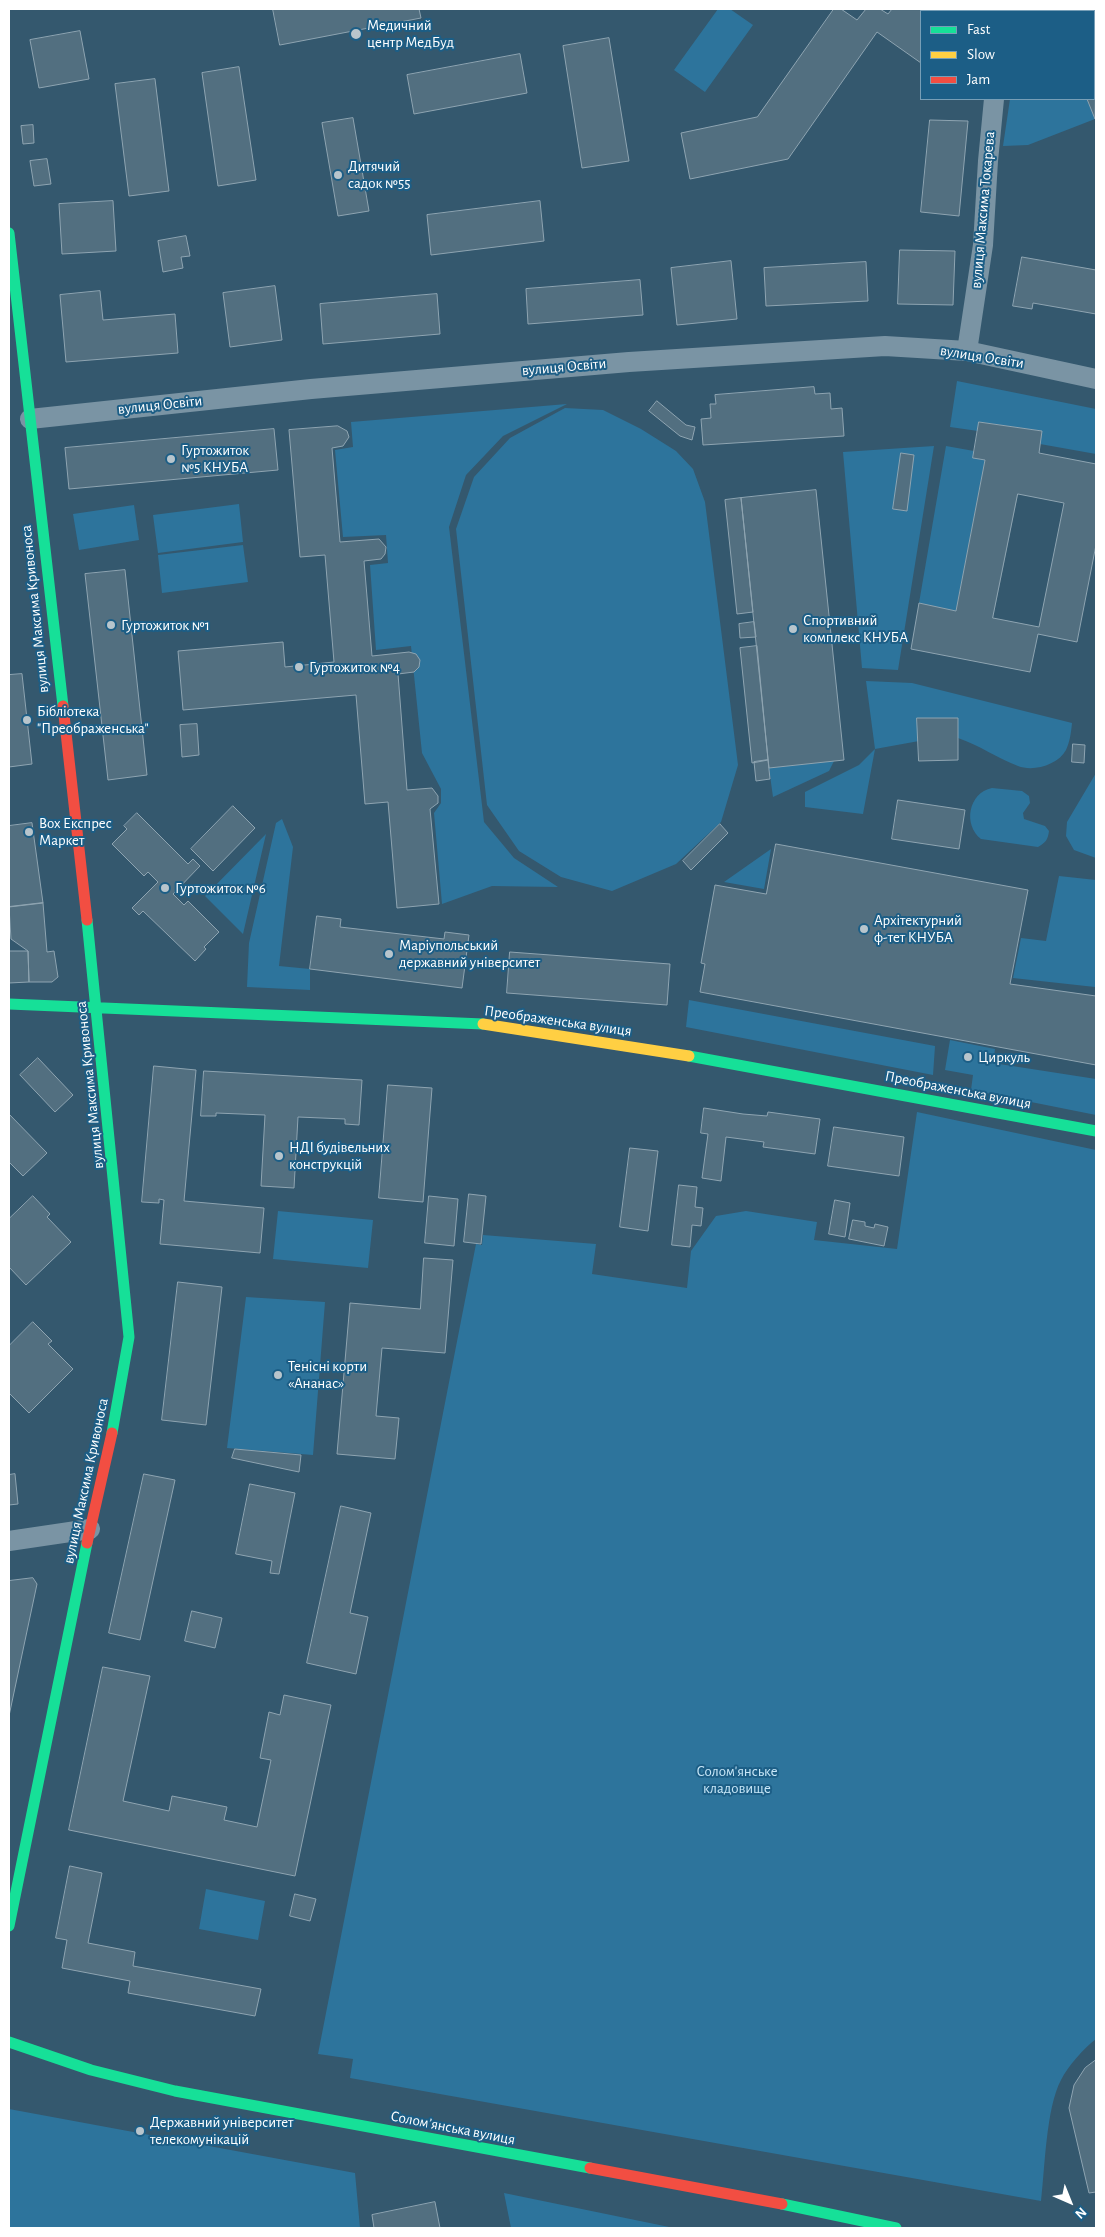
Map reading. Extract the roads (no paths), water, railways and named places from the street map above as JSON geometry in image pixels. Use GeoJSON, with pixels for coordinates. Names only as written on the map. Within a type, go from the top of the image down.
{"type":"FeatureCollection","features":[{"type":"Feature","properties":{"kind":"street","name":"вулиця Максима Токарева"},"geometry":{"type":"LineString","coordinates":[[967,351],[983,245],[994,100]]}},
{"type":"Feature","properties":{"kind":"street","name":"вулиця Максима Кривоноса"},"geometry":{"type":"LineString","coordinates":[[9,233],[97,1009],[130,1337],[115,1422],[90,1529],[9,1926]]}},
{"type":"Feature","properties":{"kind":"street","name":"вулиця Освіти"},"geometry":{"type":"LineString","coordinates":[[30,418],[311,389],[629,362],[885,346],[967,351],[1096,378]]}},
{"type":"Feature","properties":{"kind":"street","name":"Преображенська вулиця"},"geometry":{"type":"LineString","coordinates":[[9,1004],[480,1024],[675,1053],[1096,1131]]}},
{"type":"Feature","properties":{"kind":"street"},"geometry":{"type":"LineString","coordinates":[[9,1541],[90,1529]]}},
{"type":"Feature","properties":{"kind":"street","name":"Соломʼянська вулиця"},"geometry":{"type":"LineString","coordinates":[[9,2042],[53,2059],[190,2094],[896,2228]]}},
{"type":"Feature","properties":{"kind":"place","name":"Медичний центр МедБуд"},"geometry":{"type":"Point","coordinates":[356,34]}},
{"type":"Feature","properties":{"kind":"place","name":"Дитячий садок №55"},"geometry":{"type":"Point","coordinates":[338,175]}},
{"type":"Feature","properties":{"kind":"place","name":"Гуртожиток №5 КНУБА"},"geometry":{"type":"Point","coordinates":[171,459]}},
{"type":"Feature","properties":{"kind":"place","name":"Гуртожиток №1"},"geometry":{"type":"Point","coordinates":[111,625]}},
{"type":"Feature","properties":{"kind":"place","name":"Спортивний комплекс КНУБА"},"geometry":{"type":"Point","coordinates":[793,629]}},
{"type":"Feature","properties":{"kind":"place","name":"Гуртожиток №4"},"geometry":{"type":"Point","coordinates":[299,667]}},
{"type":"Feature","properties":{"kind":"place","name":"Бібліотека \"Преображенська\""},"geometry":{"type":"Point","coordinates":[27,720]}},
{"type":"Feature","properties":{"kind":"place","name":"Box Експрес Маркет"},"geometry":{"type":"Point","coordinates":[29,832]}},
{"type":"Feature","properties":{"kind":"place","name":"Гуртожиток №6"},"geometry":{"type":"Point","coordinates":[165,888]}},
{"type":"Feature","properties":{"kind":"place","name":"Архітектурний ф-тет КНУБА"},"geometry":{"type":"Point","coordinates":[864,929]}},
{"type":"Feature","properties":{"kind":"place","name":"Маріупольський державний університет"},"geometry":{"type":"Point","coordinates":[389,954]}},
{"type":"Feature","properties":{"kind":"place","name":"Циркуль"},"geometry":{"type":"Point","coordinates":[968,1057]}},
{"type":"Feature","properties":{"kind":"place","name":"НДІ будівельних конструкцій"},"geometry":{"type":"Point","coordinates":[279,1156]}},
{"type":"Feature","properties":{"kind":"place","name":"Тенісні корти «Ананас»"},"geometry":{"type":"Point","coordinates":[278,1375]}},
{"type":"Feature","properties":{"kind":"place","name":"Державний університет телекомунікацій"},"geometry":{"type":"Point","coordinates":[140,2131]}},
{"type":"Feature","properties":{"kind":"park label","name":"Солом'янське кладовище"},"geometry":{"type":"Point","coordinates":[737,1780]}}]}
